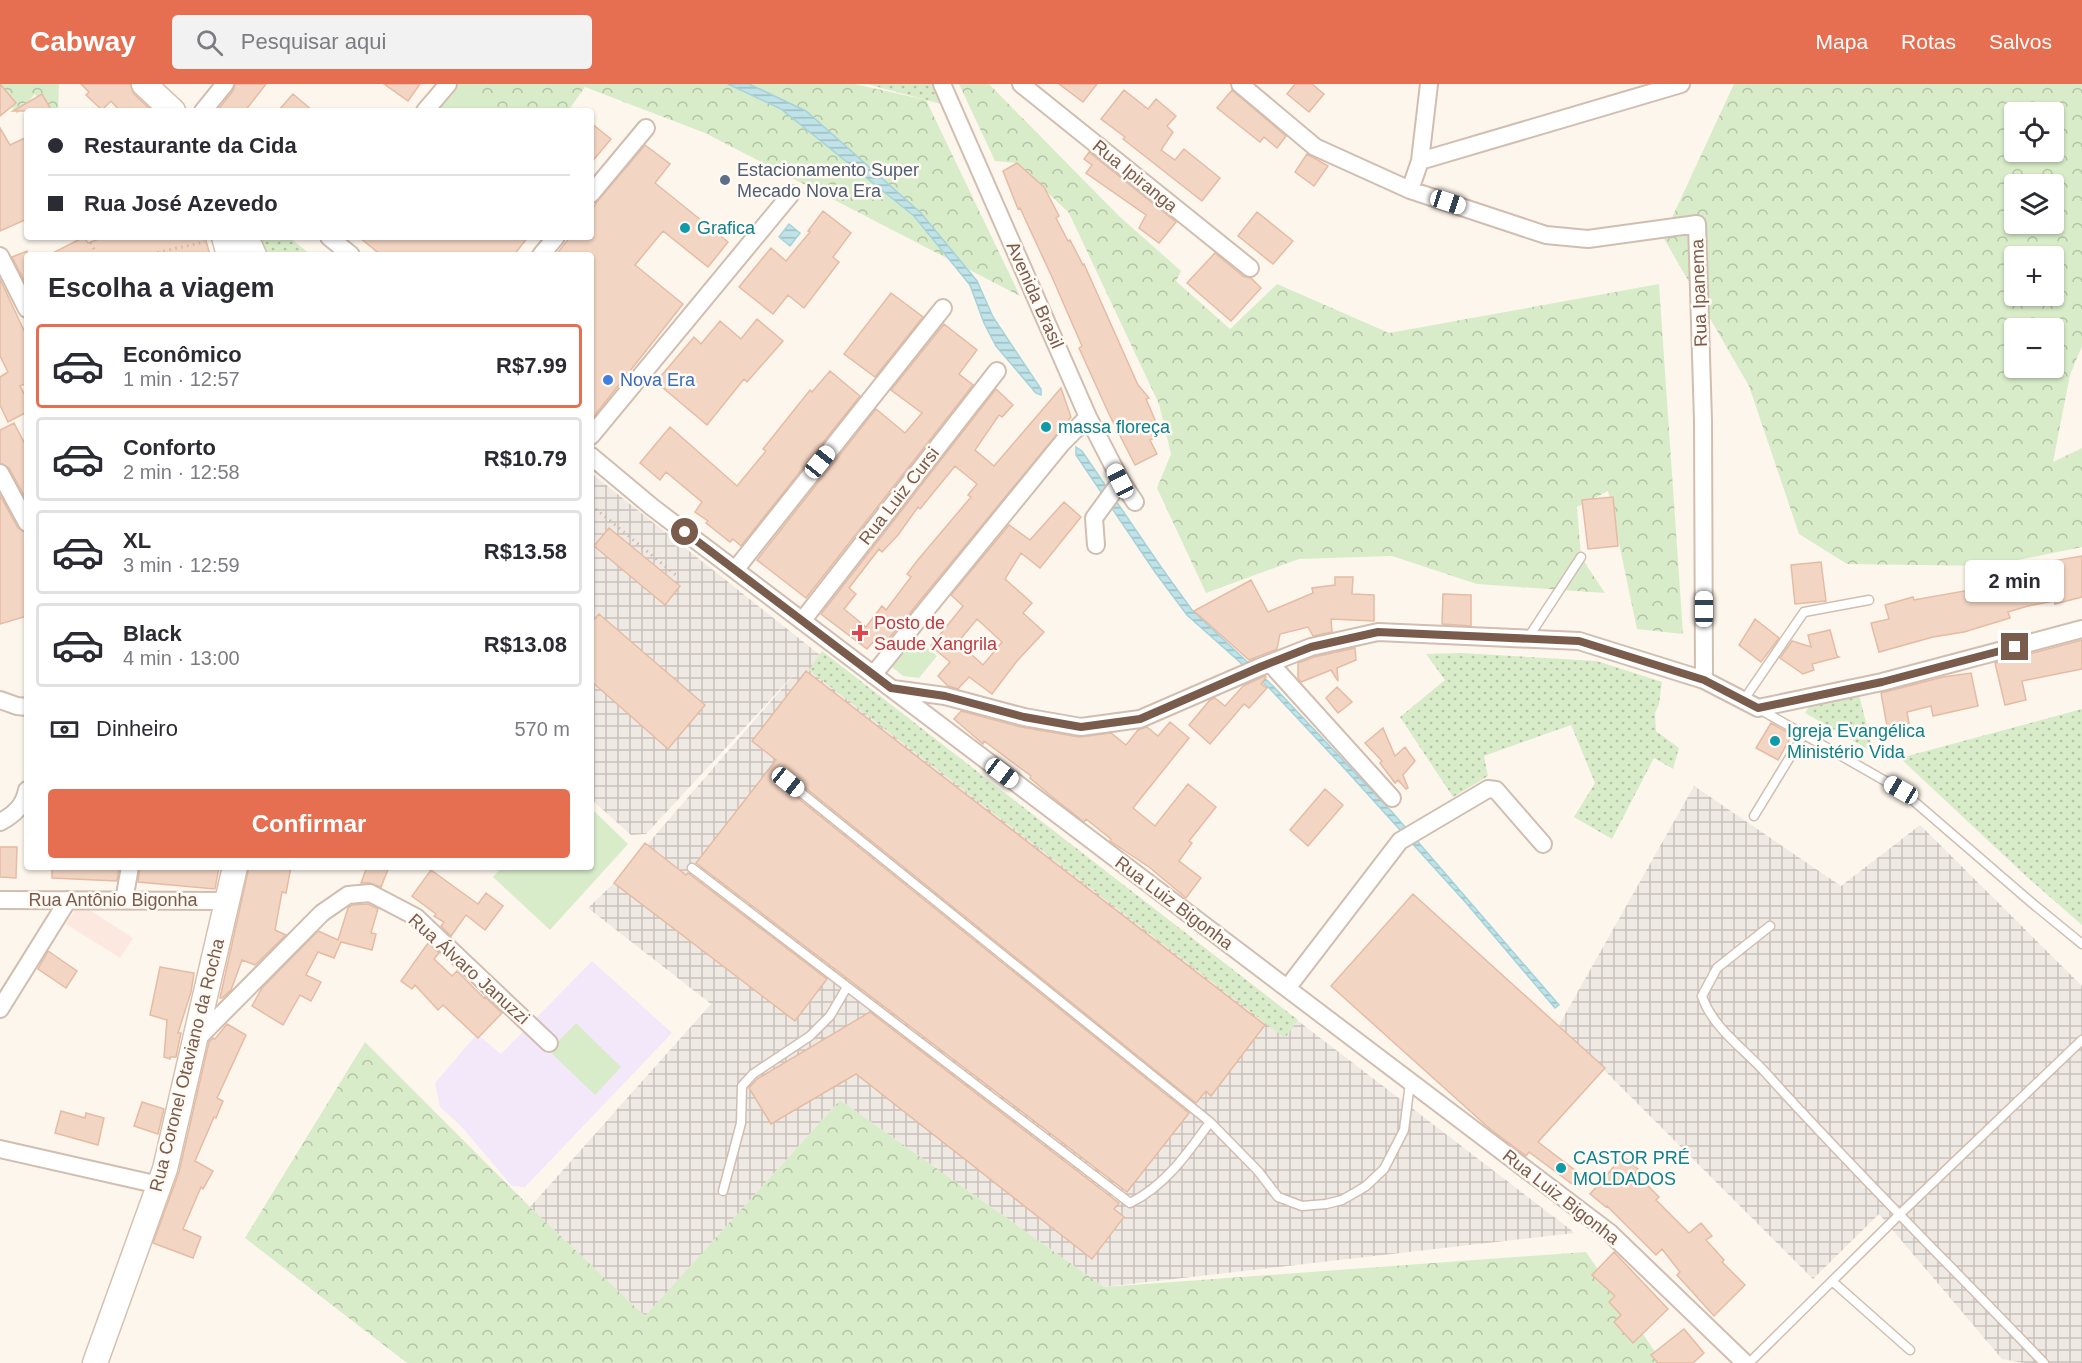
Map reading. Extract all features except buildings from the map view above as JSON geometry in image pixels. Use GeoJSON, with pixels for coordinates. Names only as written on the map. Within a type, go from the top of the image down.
{"type":"FeatureCollection","features":[{"type":"Feature","properties":{"kind":"street"},"geometry":{"type":"LineString","coordinates":[[205,108],[225,84]]}},
{"type":"Feature","properties":{"kind":"street"},"geometry":{"type":"LineString","coordinates":[[428,108],[448,84]]}},
{"type":"Feature","properties":{"kind":"street","name":"Avenida Brasil"},"geometry":{"type":"LineString","coordinates":[[942,84],[1118,484],[1136,502]]}},
{"type":"Feature","properties":{"kind":"street","name":"Rua Ipiranga"},"geometry":{"type":"LineString","coordinates":[[1021,84],[1250,267]]}},
{"type":"Feature","properties":{"kind":"street","name":"Rua Ipanema"},"geometry":{"type":"LineString","coordinates":[[1240,84],[1315,147],[1410,190],[1546,235],[1588,239],[1697,224],[1703,421],[1704,680]]}},
{"type":"Feature","properties":{"kind":"street"},"geometry":{"type":"LineString","coordinates":[[1410,190],[1420,161],[1429,84]]}},
{"type":"Feature","properties":{"kind":"street"},"geometry":{"type":"LineString","coordinates":[[1420,161],[1681,84]]}},
{"type":"Feature","properties":{"kind":"street"},"geometry":{"type":"LineString","coordinates":[[594,190],[646,128]]}},
{"type":"Feature","properties":{"kind":"street"},"geometry":{"type":"LineString","coordinates":[[594,432],[791,194]]}},
{"type":"Feature","properties":{"kind":"street"},"geometry":{"type":"LineString","coordinates":[[333,240],[347,252]]}},
{"type":"Feature","properties":{"kind":"street"},"geometry":{"type":"LineString","coordinates":[[544,252],[554,240]]}},
{"type":"Feature","properties":{"kind":"street"},"geometry":{"type":"LineString","coordinates":[[0,256],[24,303]]}},
{"type":"Feature","properties":{"kind":"street"},"geometry":{"type":"LineString","coordinates":[[735,570],[943,308]]}},
{"type":"Feature","properties":{"kind":"street","name":"Rua Luiz Cursi"},"geometry":{"type":"LineString","coordinates":[[802,621],[997,372]]}},
{"type":"Feature","properties":{"kind":"street"},"geometry":{"type":"LineString","coordinates":[[873,675],[1062,443],[1088,417]]}},
{"type":"Feature","properties":{"kind":"street","name":"Rua Luiz Bigonha"},"geometry":{"type":"LineString","coordinates":[[594,459],[652,507],[1610,1233],[1747,1363]]}},
{"type":"Feature","properties":{"kind":"street"},"geometry":{"type":"LineString","coordinates":[[0,473],[24,517]]}},
{"type":"Feature","properties":{"kind":"street"},"geometry":{"type":"LineString","coordinates":[[1096,545],[1094,518],[1118,484]]}},
{"type":"Feature","properties":{"kind":"street"},"geometry":{"type":"LineString","coordinates":[[891,688],[945,696],[1024,717],[1081,727],[1140,719],[1311,647],[1378,632],[1579,641],[1704,680],[1750,704],[1882,682],[2082,629]]}},
{"type":"Feature","properties":{"kind":"street"},"geometry":{"type":"LineString","coordinates":[[1270,663],[1392,798]]}},
{"type":"Feature","properties":{"kind":"street"},"geometry":{"type":"LineString","coordinates":[[0,700],[24,707]]}},
{"type":"Feature","properties":{"kind":"street"},"geometry":{"type":"LineString","coordinates":[[1281,984],[1288,987],[1400,841],[1492,789],[1496,790],[1543,844]]}},
{"type":"Feature","properties":{"kind":"street"},"geometry":{"type":"LineString","coordinates":[[0,822],[12,816],[24,802]]}},
{"type":"Feature","properties":{"kind":"street"},"geometry":{"type":"LineString","coordinates":[[124,900],[129,870]]}},
{"type":"Feature","properties":{"kind":"street","name":"Rua Coronel Otaviano da Rocha"},"geometry":{"type":"LineString","coordinates":[[95,1363],[159,1185],[234,870]]}},
{"type":"Feature","properties":{"kind":"street","name":"Rua Álvaro Januzzi"},"geometry":{"type":"LineString","coordinates":[[194,1042],[322,913],[348,895],[370,893],[416,917],[549,1043]]}},
{"type":"Feature","properties":{"kind":"street","name":"Rua Antônio Bigonha"},"geometry":{"type":"LineString","coordinates":[[0,900],[227,901]]}},
{"type":"Feature","properties":{"kind":"street"},"geometry":{"type":"LineString","coordinates":[[0,1009],[68,900]]}},
{"type":"Feature","properties":{"kind":"street"},"geometry":{"type":"LineString","coordinates":[[0,1149],[159,1185]]}},
{"type":"Feature","properties":{"kind":"lane"},"geometry":{"type":"LineString","coordinates":[[1528,638],[1581,557]]}},
{"type":"Feature","properties":{"kind":"lane"},"geometry":{"type":"LineString","coordinates":[[1869,600],[1804,612],[1750,704],[1901,790],[2031,903],[2082,944]]}},
{"type":"Feature","properties":{"kind":"lane"},"geometry":{"type":"LineString","coordinates":[[1754,816],[1804,734]]}},
{"type":"Feature","properties":{"kind":"lane"},"geometry":{"type":"LineString","coordinates":[[788,782],[1210,1122],[1258,1171],[1278,1197],[1302,1206],[1326,1204],[1342,1200],[1366,1186],[1384,1169],[1404,1130],[1410,1083]]}},
{"type":"Feature","properties":{"kind":"lane"},"geometry":{"type":"LineString","coordinates":[[692,868],[1130,1203],[1154,1189],[1171,1172],[1190,1151],[1210,1122]]}},
{"type":"Feature","properties":{"kind":"lane"},"geometry":{"type":"LineString","coordinates":[[1770,926],[1717,968],[1702,996],[1716,1022],[1822,1136],[2044,1363]]}},
{"type":"Feature","properties":{"kind":"lane"},"geometry":{"type":"LineString","coordinates":[[723,1191],[741,1123],[742,1086],[753,1074],[810,1036],[830,1016],[847,987]]}},
{"type":"Feature","properties":{"kind":"lane","name":"Rua Luiz Bigonha"},"geometry":{"type":"LineString","coordinates":[[1747,1363],[2082,1040]]}},
{"type":"Feature","properties":{"kind":"lane"},"geometry":{"type":"LineString","coordinates":[[1832,1281],[1910,1350]]}},
{"type":"Feature","properties":{"kind":"path"},"geometry":{"type":"LineString","coordinates":[[159,252],[211,240]]}},
{"type":"Feature","properties":{"kind":"path"},"geometry":{"type":"LineString","coordinates":[[594,507],[677,576]]}},
{"type":"Feature","properties":{"kind":"shaded area"},"geometry":{"type":"Polygon","coordinates":[[[594,475],[815,651],[1575,1233],[1104,1287],[840,1100],[645,1316],[530,1207],[711,1004],[588,908],[614,883],[798,670],[646,834],[631,835],[594,802],[594,475]]]}},
{"type":"Feature","properties":{"kind":"shaded area"},"geometry":{"type":"Polygon","coordinates":[[[1694,786],[1841,886],[1920,825],[2082,986],[2082,1363],[2024,1363],[2002,1359],[1879,1214],[1813,1279],[1559,1025],[1694,786]]]}},
{"type":"Feature","properties":{"kind":"shaded area"},"geometry":{"type":"Polygon","coordinates":[[[79,903],[133,938],[120,958],[66,924],[79,903]]]}},
{"type":"Feature","properties":{"kind":"shaded area"},"geometry":{"type":"Polygon","coordinates":[[[592,961],[672,1033],[525,1187],[512,1186],[460,1125],[440,1107],[435,1083],[477,1034],[501,1054],[592,961]]]}},
{"type":"Feature","properties":{"kind":"green space"},"geometry":{"type":"Polygon","coordinates":[[[0,84],[59,84],[58,108],[45,108],[35,94],[17,114],[2,94],[0,95],[0,84]]]}},
{"type":"Feature","properties":{"kind":"green space"},"geometry":{"type":"Polygon","coordinates":[[[454,84],[855,84],[926,100],[1020,296],[705,133],[585,87],[570,108],[478,108],[454,84]]]}},
{"type":"Feature","properties":{"kind":"green space"},"geometry":{"type":"Polygon","coordinates":[[[459,84],[489,108],[439,108],[459,84]]]}},
{"type":"Feature","properties":{"kind":"green space"},"geometry":{"type":"Polygon","coordinates":[[[867,84],[933,84],[941,104],[867,84]]]}},
{"type":"Feature","properties":{"kind":"green space"},"geometry":{"type":"Polygon","coordinates":[[[959,84],[989,84],[1119,216],[1181,271],[1176,281],[1230,329],[1277,284],[1389,333],[1659,284],[1683,634],[1637,629],[1608,491],[1577,507],[1581,557],[1605,593],[1477,584],[1392,556],[1299,559],[1206,593],[1157,488],[1171,454],[1159,404],[1069,213],[1017,163],[995,161],[959,84]]]}},
{"type":"Feature","properties":{"kind":"green space"},"geometry":{"type":"Polygon","coordinates":[[[1734,84],[2082,84],[2082,346],[2070,375],[2053,462],[2082,448],[2082,547],[1989,566],[1847,564],[1799,534],[1749,386],[1663,237],[1734,84]]]}},
{"type":"Feature","properties":{"kind":"green space"},"geometry":{"type":"Polygon","coordinates":[[[262,240],[293,240],[307,252],[267,252],[262,240]]]}},
{"type":"Feature","properties":{"kind":"green space"},"geometry":{"type":"Polygon","coordinates":[[[911,634],[937,656],[919,678],[903,676],[887,663],[911,634]]]}},
{"type":"Feature","properties":{"kind":"green space"},"geometry":{"type":"Polygon","coordinates":[[[822,651],[1298,1020],[1285,1038],[809,670],[822,651]]]}},
{"type":"Feature","properties":{"kind":"green space"},"geometry":{"type":"Polygon","coordinates":[[[1461,653],[1597,661],[1662,682],[1659,704],[1655,713],[1656,731],[1679,748],[1673,769],[1654,758],[1612,839],[1574,817],[1595,783],[1571,725],[1484,756],[1488,776],[1453,797],[1400,717],[1445,680],[1426,654],[1461,653]]]}},
{"type":"Feature","properties":{"kind":"green space"},"geometry":{"type":"Polygon","coordinates":[[[1858,690],[1873,752],[1805,713],[1814,699],[1858,690]]]}},
{"type":"Feature","properties":{"kind":"green space"},"geometry":{"type":"Polygon","coordinates":[[[2082,709],[2082,925],[2027,877],[1900,758],[2082,709]]]}},
{"type":"Feature","properties":{"kind":"green space"},"geometry":{"type":"Polygon","coordinates":[[[594,811],[628,844],[550,930],[493,877],[499,870],[594,870],[594,811]]]}},
{"type":"Feature","properties":{"kind":"green space"},"geometry":{"type":"Polygon","coordinates":[[[576,1023],[621,1067],[595,1095],[549,1051],[576,1023]]]}},
{"type":"Feature","properties":{"kind":"green space"},"geometry":{"type":"Polygon","coordinates":[[[365,1042],[530,1207],[645,1316],[840,1100],[1104,1287],[1586,1252],[1663,1363],[407,1363],[245,1238],[365,1042]]]}},
{"type":"Feature","properties":{"kind":"water"},"geometry":{"type":"Polygon","coordinates":[[[728,84],[749,84],[806,111],[921,213],[977,281],[993,317],[1041,389],[1041,395],[1036,393],[996,346],[984,323],[970,285],[914,216],[781,109],[728,84]]]}},
{"type":"Feature","properties":{"kind":"water"},"geometry":{"type":"Polygon","coordinates":[[[789,224],[800,233],[790,246],[779,237],[789,224]]]}},
{"type":"Feature","properties":{"kind":"water"},"geometry":{"type":"Polygon","coordinates":[[[1076,447],[1082,451],[1192,610],[1273,686],[1393,813],[1559,1005],[1555,1008],[1467,904],[1270,689],[1187,615],[1076,455],[1076,447]]]}},
{"type":"Feature","properties":{"kind":"place","name":"Estacionamento Super Mecado Nova Era"},"geometry":{"type":"Point","coordinates":[725,180]}},
{"type":"Feature","properties":{"kind":"place","name":"Grafica"},"geometry":{"type":"Point","coordinates":[685,228]}},
{"type":"Feature","properties":{"kind":"place","name":"Nova Era"},"geometry":{"type":"Point","coordinates":[608,380]}},
{"type":"Feature","properties":{"kind":"place","name":"massa floreça"},"geometry":{"type":"Point","coordinates":[1046,427]}},
{"type":"Feature","properties":{"kind":"place","name":"Posto de Saude Xangrila"},"geometry":{"type":"Point","coordinates":[860,633]}},
{"type":"Feature","properties":{"kind":"place","name":"Igreja Evangélica Ministério Vida"},"geometry":{"type":"Point","coordinates":[1775,741]}},
{"type":"Feature","properties":{"kind":"place","name":"CASTOR PRÉ MOLDADOS"},"geometry":{"type":"Point","coordinates":[1561,1168]}},
{"type":"Feature","properties":{"kind":"route"},"geometry":{"type":"LineString","coordinates":[[685,532],[891,688],[945,696],[1024,717],[1081,727],[1140,719],[1311,647],[1378,632],[1579,641],[1704,680],[1758,708],[1882,682],[2015,647]]}}]}
